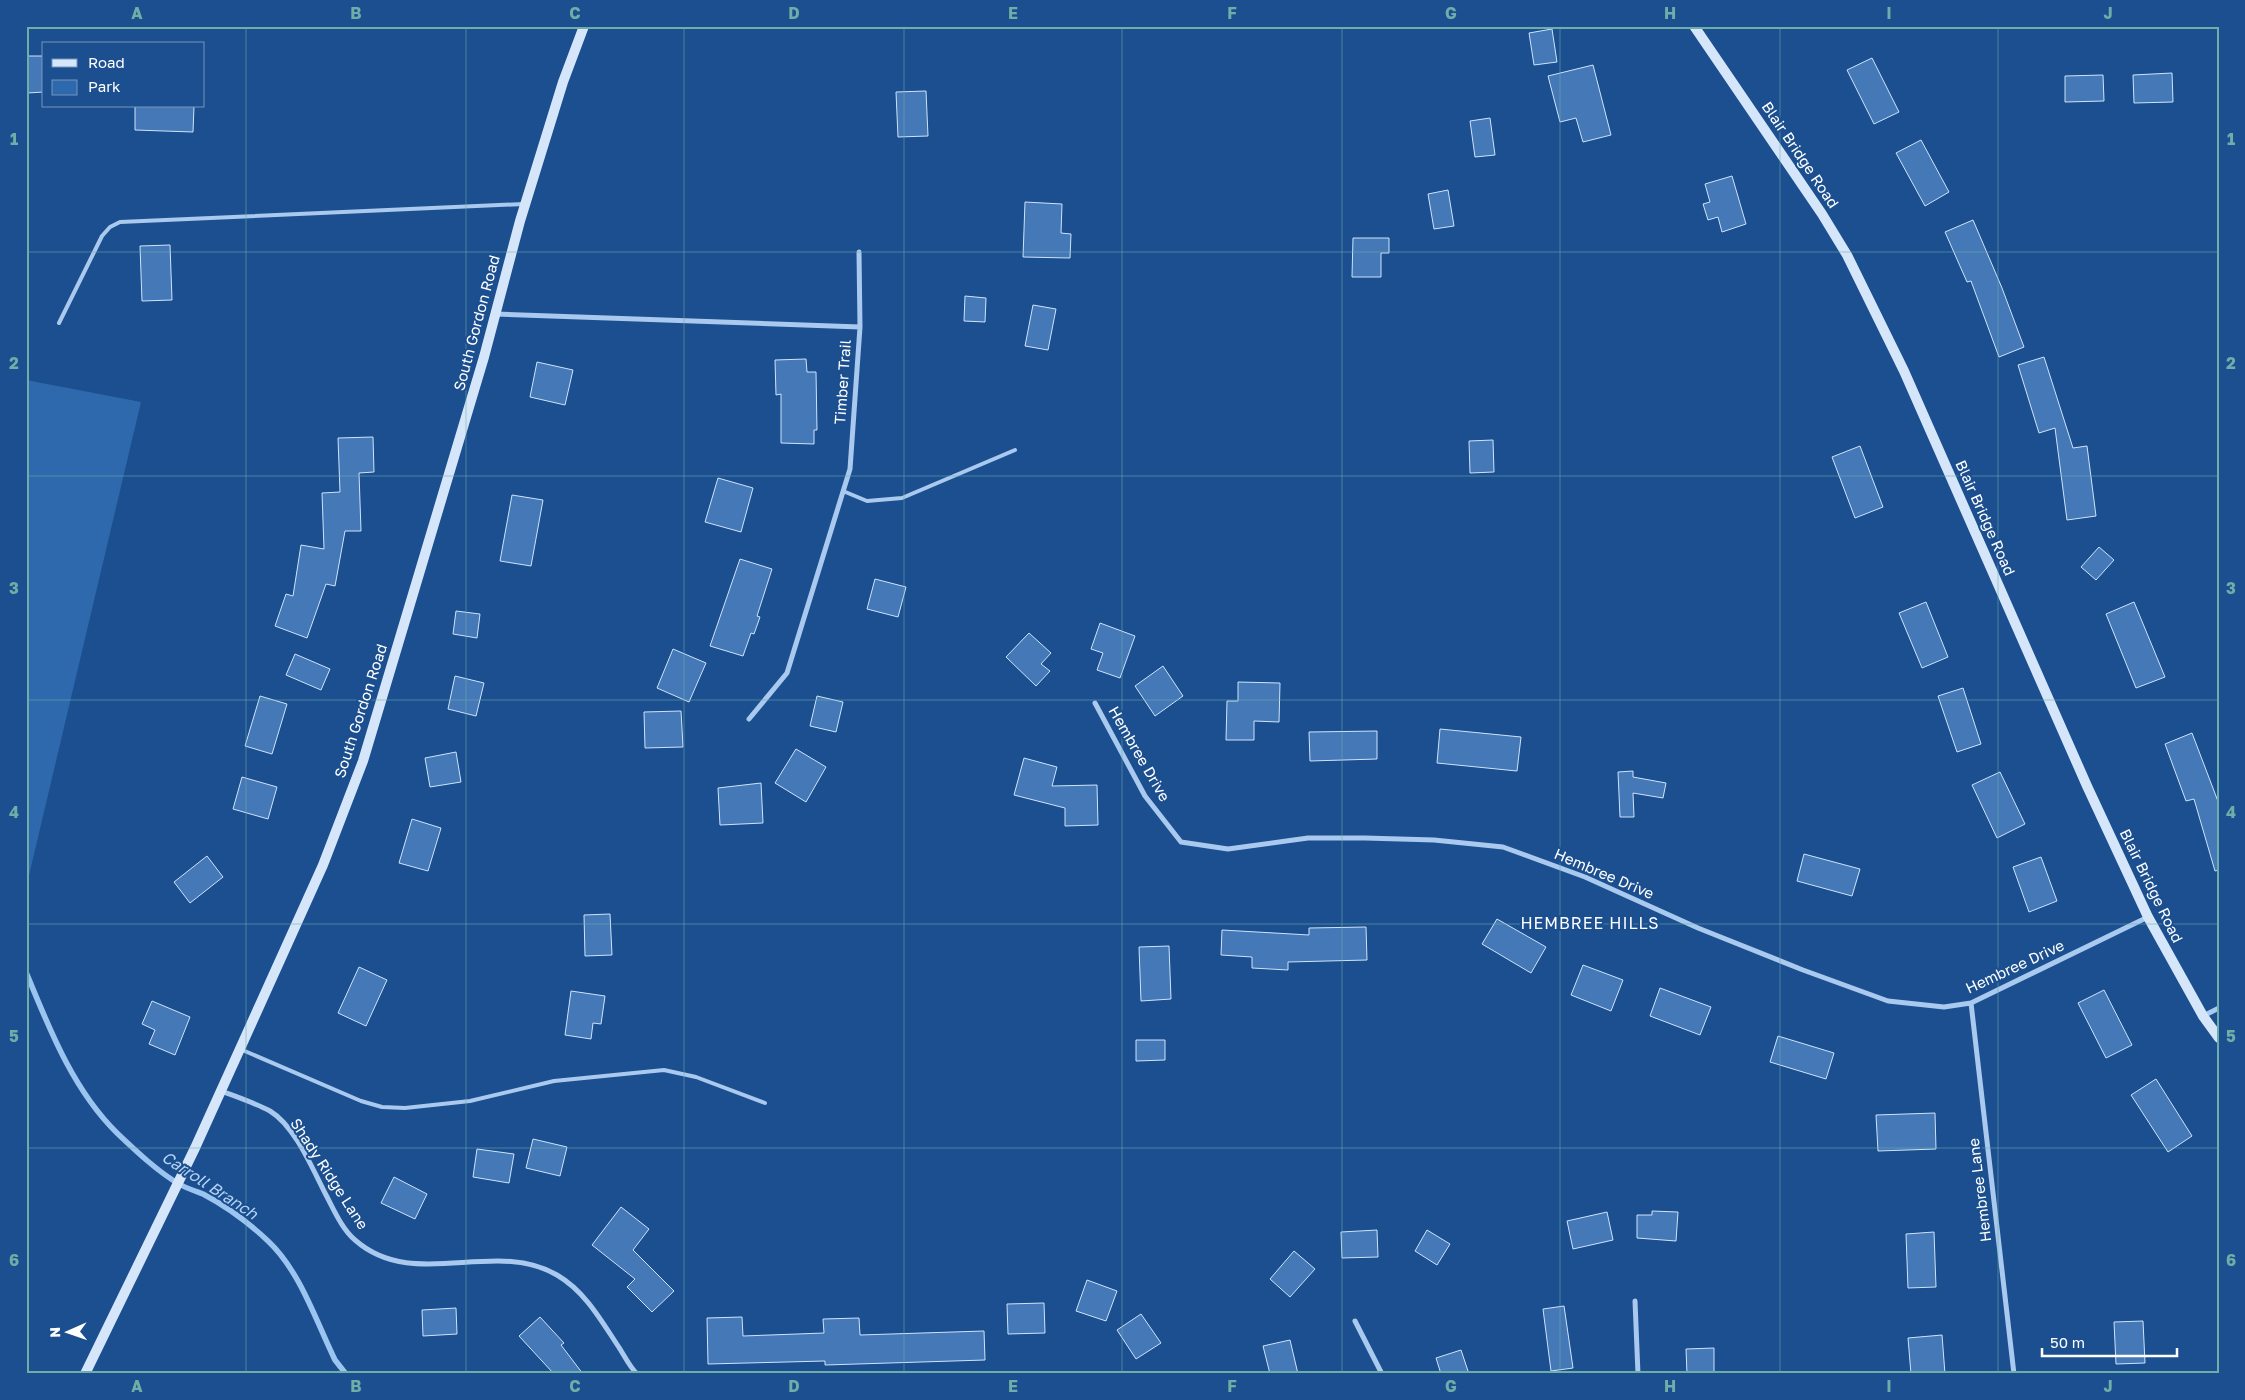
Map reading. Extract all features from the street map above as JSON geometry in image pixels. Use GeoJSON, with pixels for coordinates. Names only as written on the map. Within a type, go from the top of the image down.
{"type":"FeatureCollection","features":[{"type":"Feature","properties":{"kind":"street","name":"South Gordon Road"},"geometry":{"type":"LineString","coordinates":[[85,1374],[221,1091],[323,866],[363,761],[496,314],[525,204],[563,82],[584,26]]}},
{"type":"Feature","properties":{"kind":"street","name":"Blair Bridge Road"},"geometry":{"type":"LineString","coordinates":[[1694,26],[1822,214],[1847,255],[1904,372],[2087,786],[2148,917],[2203,1016],[2219,1038]]}},
{"type":"Feature","properties":{"kind":"street"},"geometry":{"type":"LineString","coordinates":[[859,252],[860,327]]}},
{"type":"Feature","properties":{"kind":"street","name":"Timber Trail"},"geometry":{"type":"LineString","coordinates":[[496,314],[860,327],[850,469],[787,673],[749,719]]}},
{"type":"Feature","properties":{"kind":"street","name":"Hembree Drive"},"geometry":{"type":"LineString","coordinates":[[1095,703],[1145,796],[1181,842],[1228,849],[1308,838],[1366,838],[1434,840],[1503,847],[1585,878],[1698,928],[1888,1001],[1916,1006],[1944,1007],[1971,1003],[2148,917]]}},
{"type":"Feature","properties":{"kind":"street","name":"Hembree Lane"},"geometry":{"type":"LineString","coordinates":[[1971,1003],[2014,1374]]}},
{"type":"Feature","properties":{"kind":"street"},"geometry":{"type":"LineString","coordinates":[[2203,1016],[2219,1008]]}},
{"type":"Feature","properties":{"kind":"street","name":"Shady Ridge Lane"},"geometry":{"type":"LineString","coordinates":[[221,1091],[271,1112],[290,1130],[339,1219],[354,1239],[375,1254],[396,1262],[420,1265],[508,1260],[531,1264],[556,1274],[574,1286],[592,1307],[637,1374]]}},
{"type":"Feature","properties":{"kind":"street"},"geometry":{"type":"LineString","coordinates":[[1635,1301],[1638,1374]]}},
{"type":"Feature","properties":{"kind":"street"},"geometry":{"type":"LineString","coordinates":[[1355,1321],[1382,1374]]}},
{"type":"Feature","properties":{"kind":"lane"},"geometry":{"type":"LineString","coordinates":[[59,323],[102,236],[110,227],[120,222],[525,204]]}},
{"type":"Feature","properties":{"kind":"lane"},"geometry":{"type":"LineString","coordinates":[[843,491],[866,501],[902,498],[1015,450]]}},
{"type":"Feature","properties":{"kind":"lane"},"geometry":{"type":"LineString","coordinates":[[240,1049],[361,1101],[382,1107],[405,1108],[470,1101],[554,1081],[664,1070],[696,1077],[765,1104]]}},
{"type":"Feature","properties":{"kind":"green space"},"geometry":{"type":"Polygon","coordinates":[[[26,380],[141,402],[26,888],[26,380]]]}},
{"type":"Feature","properties":{"kind":"building"},"geometry":{"type":"Polygon","coordinates":[[[1552,29],[1557,62],[1534,65],[1529,33],[1552,29]]]}},
{"type":"Feature","properties":{"kind":"building"},"geometry":{"type":"Polygon","coordinates":[[[26,56],[42,56],[42,92],[27,93],[26,56]]]}},
{"type":"Feature","properties":{"kind":"building"},"geometry":{"type":"Polygon","coordinates":[[[1872,58],[1899,112],[1874,124],[1847,70],[1872,58]]]}},
{"type":"Feature","properties":{"kind":"building"},"geometry":{"type":"Polygon","coordinates":[[[1593,65],[1611,135],[1583,142],[1576,118],[1560,122],[1548,76],[1593,65]]]}},
{"type":"Feature","properties":{"kind":"building"},"geometry":{"type":"Polygon","coordinates":[[[2172,73],[2173,102],[2134,103],[2133,75],[2172,73]]]}},
{"type":"Feature","properties":{"kind":"building"},"geometry":{"type":"Polygon","coordinates":[[[2103,75],[2104,101],[2065,102],[2065,76],[2103,75]]]}},
{"type":"Feature","properties":{"kind":"building"},"geometry":{"type":"Polygon","coordinates":[[[926,91],[928,136],[898,137],[896,92],[926,91]]]}},
{"type":"Feature","properties":{"kind":"building"},"geometry":{"type":"Polygon","coordinates":[[[135,108],[194,108],[193,132],[135,130],[135,108]]]}},
{"type":"Feature","properties":{"kind":"building"},"geometry":{"type":"Polygon","coordinates":[[[1490,118],[1495,155],[1475,157],[1470,121],[1490,118]]]}},
{"type":"Feature","properties":{"kind":"building"},"geometry":{"type":"Polygon","coordinates":[[[1921,140],[1949,192],[1925,206],[1896,153],[1921,140]]]}},
{"type":"Feature","properties":{"kind":"building"},"geometry":{"type":"Polygon","coordinates":[[[1732,176],[1746,224],[1722,232],[1718,217],[1708,220],[1703,204],[1710,202],[1705,184],[1732,176]]]}},
{"type":"Feature","properties":{"kind":"building"},"geometry":{"type":"Polygon","coordinates":[[[1448,190],[1454,226],[1434,229],[1428,194],[1448,190]]]}},
{"type":"Feature","properties":{"kind":"building"},"geometry":{"type":"Polygon","coordinates":[[[1025,202],[1062,204],[1061,233],[1071,234],[1070,258],[1023,257],[1025,202]]]}},
{"type":"Feature","properties":{"kind":"building"},"geometry":{"type":"Polygon","coordinates":[[[1973,220],[2002,288],[2024,347],[1999,357],[1971,281],[1967,282],[1945,232],[1973,220]]]}},
{"type":"Feature","properties":{"kind":"building"},"geometry":{"type":"Polygon","coordinates":[[[1353,238],[1389,238],[1389,253],[1381,253],[1381,277],[1352,277],[1353,238]]]}},
{"type":"Feature","properties":{"kind":"building"},"geometry":{"type":"Polygon","coordinates":[[[170,245],[172,300],[142,301],[140,246],[170,245]]]}},
{"type":"Feature","properties":{"kind":"building"},"geometry":{"type":"Polygon","coordinates":[[[965,296],[986,298],[985,322],[964,321],[965,296]]]}},
{"type":"Feature","properties":{"kind":"building"},"geometry":{"type":"Polygon","coordinates":[[[1033,305],[1056,309],[1048,350],[1025,346],[1033,305]]]}},
{"type":"Feature","properties":{"kind":"building"},"geometry":{"type":"Polygon","coordinates":[[[2044,357],[2073,448],[2087,446],[2096,516],[2067,520],[2055,428],[2039,433],[2018,365],[2044,357]]]}},
{"type":"Feature","properties":{"kind":"building"},"geometry":{"type":"Polygon","coordinates":[[[806,359],[807,372],[816,372],[817,430],[814,430],[814,444],[781,443],[781,394],[776,395],[775,360],[806,359]]]}},
{"type":"Feature","properties":{"kind":"building"},"geometry":{"type":"Polygon","coordinates":[[[537,362],[573,370],[565,405],[530,397],[537,362]]]}},
{"type":"Feature","properties":{"kind":"building"},"geometry":{"type":"Polygon","coordinates":[[[373,437],[374,472],[359,473],[361,531],[345,531],[335,586],[326,584],[307,638],[275,626],[286,594],[293,596],[301,545],[324,549],[322,493],[340,492],[338,438],[373,437]]]}},
{"type":"Feature","properties":{"kind":"building"},"geometry":{"type":"Polygon","coordinates":[[[1493,440],[1494,472],[1470,473],[1469,441],[1493,440]]]}},
{"type":"Feature","properties":{"kind":"building"},"geometry":{"type":"Polygon","coordinates":[[[1860,446],[1883,507],[1855,518],[1832,457],[1860,446]]]}},
{"type":"Feature","properties":{"kind":"building"},"geometry":{"type":"Polygon","coordinates":[[[718,478],[753,488],[741,532],[705,522],[718,478]]]}},
{"type":"Feature","properties":{"kind":"building"},"geometry":{"type":"Polygon","coordinates":[[[512,495],[543,500],[531,566],[500,561],[512,495]]]}},
{"type":"Feature","properties":{"kind":"building"},"geometry":{"type":"Polygon","coordinates":[[[2099,547],[2114,560],[2096,580],[2081,567],[2099,547]]]}},
{"type":"Feature","properties":{"kind":"building"},"geometry":{"type":"Polygon","coordinates":[[[740,559],[772,569],[757,616],[760,617],[754,634],[751,633],[743,656],[710,646],[740,559]]]}},
{"type":"Feature","properties":{"kind":"building"},"geometry":{"type":"Polygon","coordinates":[[[875,579],[906,587],[898,617],[867,609],[875,579]]]}},
{"type":"Feature","properties":{"kind":"building"},"geometry":{"type":"Polygon","coordinates":[[[1926,602],[1948,657],[1922,668],[1899,613],[1926,602]]]}},
{"type":"Feature","properties":{"kind":"building"},"geometry":{"type":"Polygon","coordinates":[[[2134,602],[2165,677],[2136,688],[2106,614],[2134,602]]]}},
{"type":"Feature","properties":{"kind":"building"},"geometry":{"type":"Polygon","coordinates":[[[456,611],[480,614],[477,638],[453,634],[456,611]]]}},
{"type":"Feature","properties":{"kind":"building"},"geometry":{"type":"Polygon","coordinates":[[[1100,623],[1135,636],[1120,678],[1097,670],[1103,653],[1091,649],[1100,623]]]}},
{"type":"Feature","properties":{"kind":"building"},"geometry":{"type":"Polygon","coordinates":[[[1029,633],[1051,653],[1041,664],[1050,671],[1036,686],[1006,657],[1029,633]]]}},
{"type":"Feature","properties":{"kind":"building"},"geometry":{"type":"Polygon","coordinates":[[[673,649],[706,663],[689,702],[657,688],[673,649]]]}},
{"type":"Feature","properties":{"kind":"building"},"geometry":{"type":"Polygon","coordinates":[[[295,654],[330,669],[321,690],[286,675],[295,654]]]}},
{"type":"Feature","properties":{"kind":"building"},"geometry":{"type":"Polygon","coordinates":[[[1163,666],[1183,696],[1155,716],[1135,686],[1163,666]]]}},
{"type":"Feature","properties":{"kind":"building"},"geometry":{"type":"Polygon","coordinates":[[[455,676],[484,683],[476,716],[448,709],[455,676]]]}},
{"type":"Feature","properties":{"kind":"building"},"geometry":{"type":"Polygon","coordinates":[[[1238,682],[1280,683],[1279,722],[1254,721],[1254,740],[1226,740],[1227,701],[1238,701],[1238,682]]]}},
{"type":"Feature","properties":{"kind":"building"},"geometry":{"type":"Polygon","coordinates":[[[1963,688],[1981,744],[1957,752],[1938,696],[1963,688]]]}},
{"type":"Feature","properties":{"kind":"building"},"geometry":{"type":"Polygon","coordinates":[[[260,696],[287,704],[272,754],[245,746],[260,696]]]}},
{"type":"Feature","properties":{"kind":"building"},"geometry":{"type":"Polygon","coordinates":[[[817,696],[843,702],[836,732],[810,726],[817,696]]]}},
{"type":"Feature","properties":{"kind":"building"},"geometry":{"type":"Polygon","coordinates":[[[681,711],[683,747],[645,748],[644,712],[681,711]]]}},
{"type":"Feature","properties":{"kind":"building"},"geometry":{"type":"Polygon","coordinates":[[[1440,729],[1521,737],[1517,771],[1437,763],[1440,729]]]}},
{"type":"Feature","properties":{"kind":"building"},"geometry":{"type":"Polygon","coordinates":[[[1377,731],[1377,759],[1310,761],[1309,732],[1377,731]]]}},
{"type":"Feature","properties":{"kind":"building"},"geometry":{"type":"Polygon","coordinates":[[[2192,733],[2219,804],[2219,870],[2215,871],[2194,799],[2186,801],[2165,744],[2192,733]]]}},
{"type":"Feature","properties":{"kind":"building"},"geometry":{"type":"Polygon","coordinates":[[[796,749],[826,767],[806,802],[775,783],[796,749]]]}},
{"type":"Feature","properties":{"kind":"building"},"geometry":{"type":"Polygon","coordinates":[[[456,752],[461,782],[430,787],[425,758],[456,752]]]}},
{"type":"Feature","properties":{"kind":"building"},"geometry":{"type":"Polygon","coordinates":[[[1024,758],[1057,767],[1052,786],[1097,785],[1098,825],[1065,826],[1065,808],[1014,795],[1024,758]]]}},
{"type":"Feature","properties":{"kind":"building"},"geometry":{"type":"Polygon","coordinates":[[[1633,771],[1633,777],[1666,783],[1663,798],[1633,793],[1634,817],[1620,817],[1618,772],[1633,771]]]}},
{"type":"Feature","properties":{"kind":"building"},"geometry":{"type":"Polygon","coordinates":[[[2000,772],[2025,824],[1997,838],[1972,785],[2000,772]]]}},
{"type":"Feature","properties":{"kind":"building"},"geometry":{"type":"Polygon","coordinates":[[[242,777],[277,787],[268,819],[233,809],[242,777]]]}},
{"type":"Feature","properties":{"kind":"building"},"geometry":{"type":"Polygon","coordinates":[[[761,783],[763,823],[720,825],[718,788],[761,783]]]}},
{"type":"Feature","properties":{"kind":"building"},"geometry":{"type":"Polygon","coordinates":[[[412,819],[441,828],[428,871],[399,863],[412,819]]]}},
{"type":"Feature","properties":{"kind":"building"},"geometry":{"type":"Polygon","coordinates":[[[1804,854],[1860,869],[1852,896],[1797,881],[1804,854]]]}},
{"type":"Feature","properties":{"kind":"building"},"geometry":{"type":"Polygon","coordinates":[[[207,856],[223,877],[190,903],[174,882],[207,856]]]}},
{"type":"Feature","properties":{"kind":"building"},"geometry":{"type":"Polygon","coordinates":[[[2041,857],[2057,901],[2029,912],[2013,867],[2041,857]]]}},
{"type":"Feature","properties":{"kind":"building"},"geometry":{"type":"Polygon","coordinates":[[[610,914],[612,955],[585,956],[584,915],[610,914]]]}},
{"type":"Feature","properties":{"kind":"building"},"geometry":{"type":"Polygon","coordinates":[[[1497,919],[1546,947],[1531,973],[1482,944],[1497,919]]]}},
{"type":"Feature","properties":{"kind":"building"},"geometry":{"type":"Polygon","coordinates":[[[1366,927],[1367,960],[1288,962],[1288,970],[1252,968],[1252,957],[1221,955],[1222,930],[1309,935],[1309,928],[1366,927]]]}},
{"type":"Feature","properties":{"kind":"building"},"geometry":{"type":"Polygon","coordinates":[[[1169,946],[1171,999],[1141,1001],[1139,947],[1169,946]]]}},
{"type":"Feature","properties":{"kind":"building"},"geometry":{"type":"Polygon","coordinates":[[[1583,965],[1623,980],[1611,1011],[1571,995],[1583,965]]]}},
{"type":"Feature","properties":{"kind":"building"},"geometry":{"type":"Polygon","coordinates":[[[359,967],[387,980],[366,1026],[338,1013],[359,967]]]}},
{"type":"Feature","properties":{"kind":"building"},"geometry":{"type":"Polygon","coordinates":[[[1660,988],[1711,1007],[1700,1035],[1650,1016],[1660,988]]]}},
{"type":"Feature","properties":{"kind":"building"},"geometry":{"type":"Polygon","coordinates":[[[2104,990],[2132,1045],[2106,1058],[2078,1003],[2104,990]]]}},
{"type":"Feature","properties":{"kind":"building"},"geometry":{"type":"Polygon","coordinates":[[[571,991],[605,996],[601,1024],[593,1023],[591,1039],[565,1035],[571,991]]]}},
{"type":"Feature","properties":{"kind":"building"},"geometry":{"type":"Polygon","coordinates":[[[152,1001],[190,1017],[175,1055],[149,1044],[155,1030],[142,1024],[152,1001]]]}},
{"type":"Feature","properties":{"kind":"building"},"geometry":{"type":"Polygon","coordinates":[[[1778,1036],[1834,1053],[1826,1079],[1770,1062],[1778,1036]]]}},
{"type":"Feature","properties":{"kind":"building"},"geometry":{"type":"Polygon","coordinates":[[[1136,1040],[1165,1040],[1165,1060],[1136,1061],[1136,1040]]]}},
{"type":"Feature","properties":{"kind":"building"},"geometry":{"type":"Polygon","coordinates":[[[2156,1079],[2192,1136],[2168,1152],[2131,1095],[2156,1079]]]}},
{"type":"Feature","properties":{"kind":"building"},"geometry":{"type":"Polygon","coordinates":[[[1935,1113],[1936,1149],[1878,1151],[1876,1115],[1935,1113]]]}},
{"type":"Feature","properties":{"kind":"building"},"geometry":{"type":"Polygon","coordinates":[[[533,1139],[567,1147],[560,1176],[526,1168],[533,1139]]]}},
{"type":"Feature","properties":{"kind":"building"},"geometry":{"type":"Polygon","coordinates":[[[477,1149],[514,1154],[509,1183],[473,1177],[477,1149]]]}},
{"type":"Feature","properties":{"kind":"building"},"geometry":{"type":"Polygon","coordinates":[[[394,1177],[427,1194],[415,1219],[381,1203],[394,1177]]]}},
{"type":"Feature","properties":{"kind":"building"},"geometry":{"type":"Polygon","coordinates":[[[621,1207],[649,1229],[633,1250],[674,1291],[652,1312],[627,1287],[635,1279],[592,1245],[621,1207]]]}},
{"type":"Feature","properties":{"kind":"building"},"geometry":{"type":"Polygon","coordinates":[[[1652,1211],[1678,1212],[1676,1241],[1637,1238],[1637,1215],[1652,1215],[1652,1211]]]}},
{"type":"Feature","properties":{"kind":"building"},"geometry":{"type":"Polygon","coordinates":[[[1607,1212],[1613,1240],[1573,1249],[1567,1221],[1607,1212]]]}},
{"type":"Feature","properties":{"kind":"building"},"geometry":{"type":"Polygon","coordinates":[[[1377,1230],[1378,1257],[1342,1258],[1341,1232],[1377,1230]]]}},
{"type":"Feature","properties":{"kind":"building"},"geometry":{"type":"Polygon","coordinates":[[[1427,1230],[1450,1244],[1437,1265],[1415,1251],[1427,1230]]]}},
{"type":"Feature","properties":{"kind":"building"},"geometry":{"type":"Polygon","coordinates":[[[1934,1232],[1936,1287],[1908,1288],[1906,1234],[1934,1232]]]}},
{"type":"Feature","properties":{"kind":"building"},"geometry":{"type":"Polygon","coordinates":[[[1294,1251],[1315,1269],[1290,1297],[1270,1279],[1294,1251]]]}},
{"type":"Feature","properties":{"kind":"building"},"geometry":{"type":"Polygon","coordinates":[[[1087,1280],[1117,1291],[1106,1321],[1076,1311],[1087,1280]]]}},
{"type":"Feature","properties":{"kind":"building"},"geometry":{"type":"Polygon","coordinates":[[[1044,1303],[1045,1333],[1008,1334],[1007,1304],[1044,1303]]]}},
{"type":"Feature","properties":{"kind":"building"},"geometry":{"type":"Polygon","coordinates":[[[1564,1306],[1573,1368],[1551,1371],[1543,1309],[1564,1306]]]}},
{"type":"Feature","properties":{"kind":"building"},"geometry":{"type":"Polygon","coordinates":[[[456,1308],[457,1334],[423,1336],[422,1310],[456,1308]]]}},
{"type":"Feature","properties":{"kind":"building"},"geometry":{"type":"Polygon","coordinates":[[[1141,1314],[1161,1343],[1136,1359],[1117,1330],[1141,1314]]]}},
{"type":"Feature","properties":{"kind":"building"},"geometry":{"type":"Polygon","coordinates":[[[540,1317],[564,1343],[561,1345],[583,1374],[554,1374],[519,1336],[540,1317]]]}},
{"type":"Feature","properties":{"kind":"building"},"geometry":{"type":"Polygon","coordinates":[[[742,1317],[743,1336],[824,1333],[823,1319],[859,1318],[860,1335],[984,1331],[985,1360],[825,1365],[825,1361],[708,1364],[707,1318],[742,1317]]]}},
{"type":"Feature","properties":{"kind":"building"},"geometry":{"type":"Polygon","coordinates":[[[2143,1321],[2145,1363],[2116,1364],[2114,1322],[2143,1321]]]}},
{"type":"Feature","properties":{"kind":"building"},"geometry":{"type":"Polygon","coordinates":[[[1942,1335],[1945,1374],[1911,1374],[1908,1338],[1942,1335]]]}},
{"type":"Feature","properties":{"kind":"building"},"geometry":{"type":"Polygon","coordinates":[[[1290,1340],[1298,1374],[1270,1374],[1263,1346],[1290,1340]]]}},
{"type":"Feature","properties":{"kind":"building"},"geometry":{"type":"Polygon","coordinates":[[[1714,1348],[1714,1374],[1687,1374],[1686,1349],[1714,1348]]]}},
{"type":"Feature","properties":{"kind":"building"},"geometry":{"type":"Polygon","coordinates":[[[1461,1350],[1469,1374],[1441,1374],[1436,1358],[1461,1350]]]}},
{"type":"Feature","properties":{"kind":"waterway","name":"Carroll Branch"},"geometry":{"type":"LineString","coordinates":[[26,972],[53,1036],[75,1078],[101,1116],[132,1147],[163,1173],[179,1184],[203,1194],[220,1204],[246,1222],[268,1241],[279,1253],[298,1282],[335,1360],[346,1374]]}},
{"type":"Feature","properties":{"kind":"district","name":"HEMBREE HILLS"},"geometry":{"type":"Point","coordinates":[1590,923]}}]}
